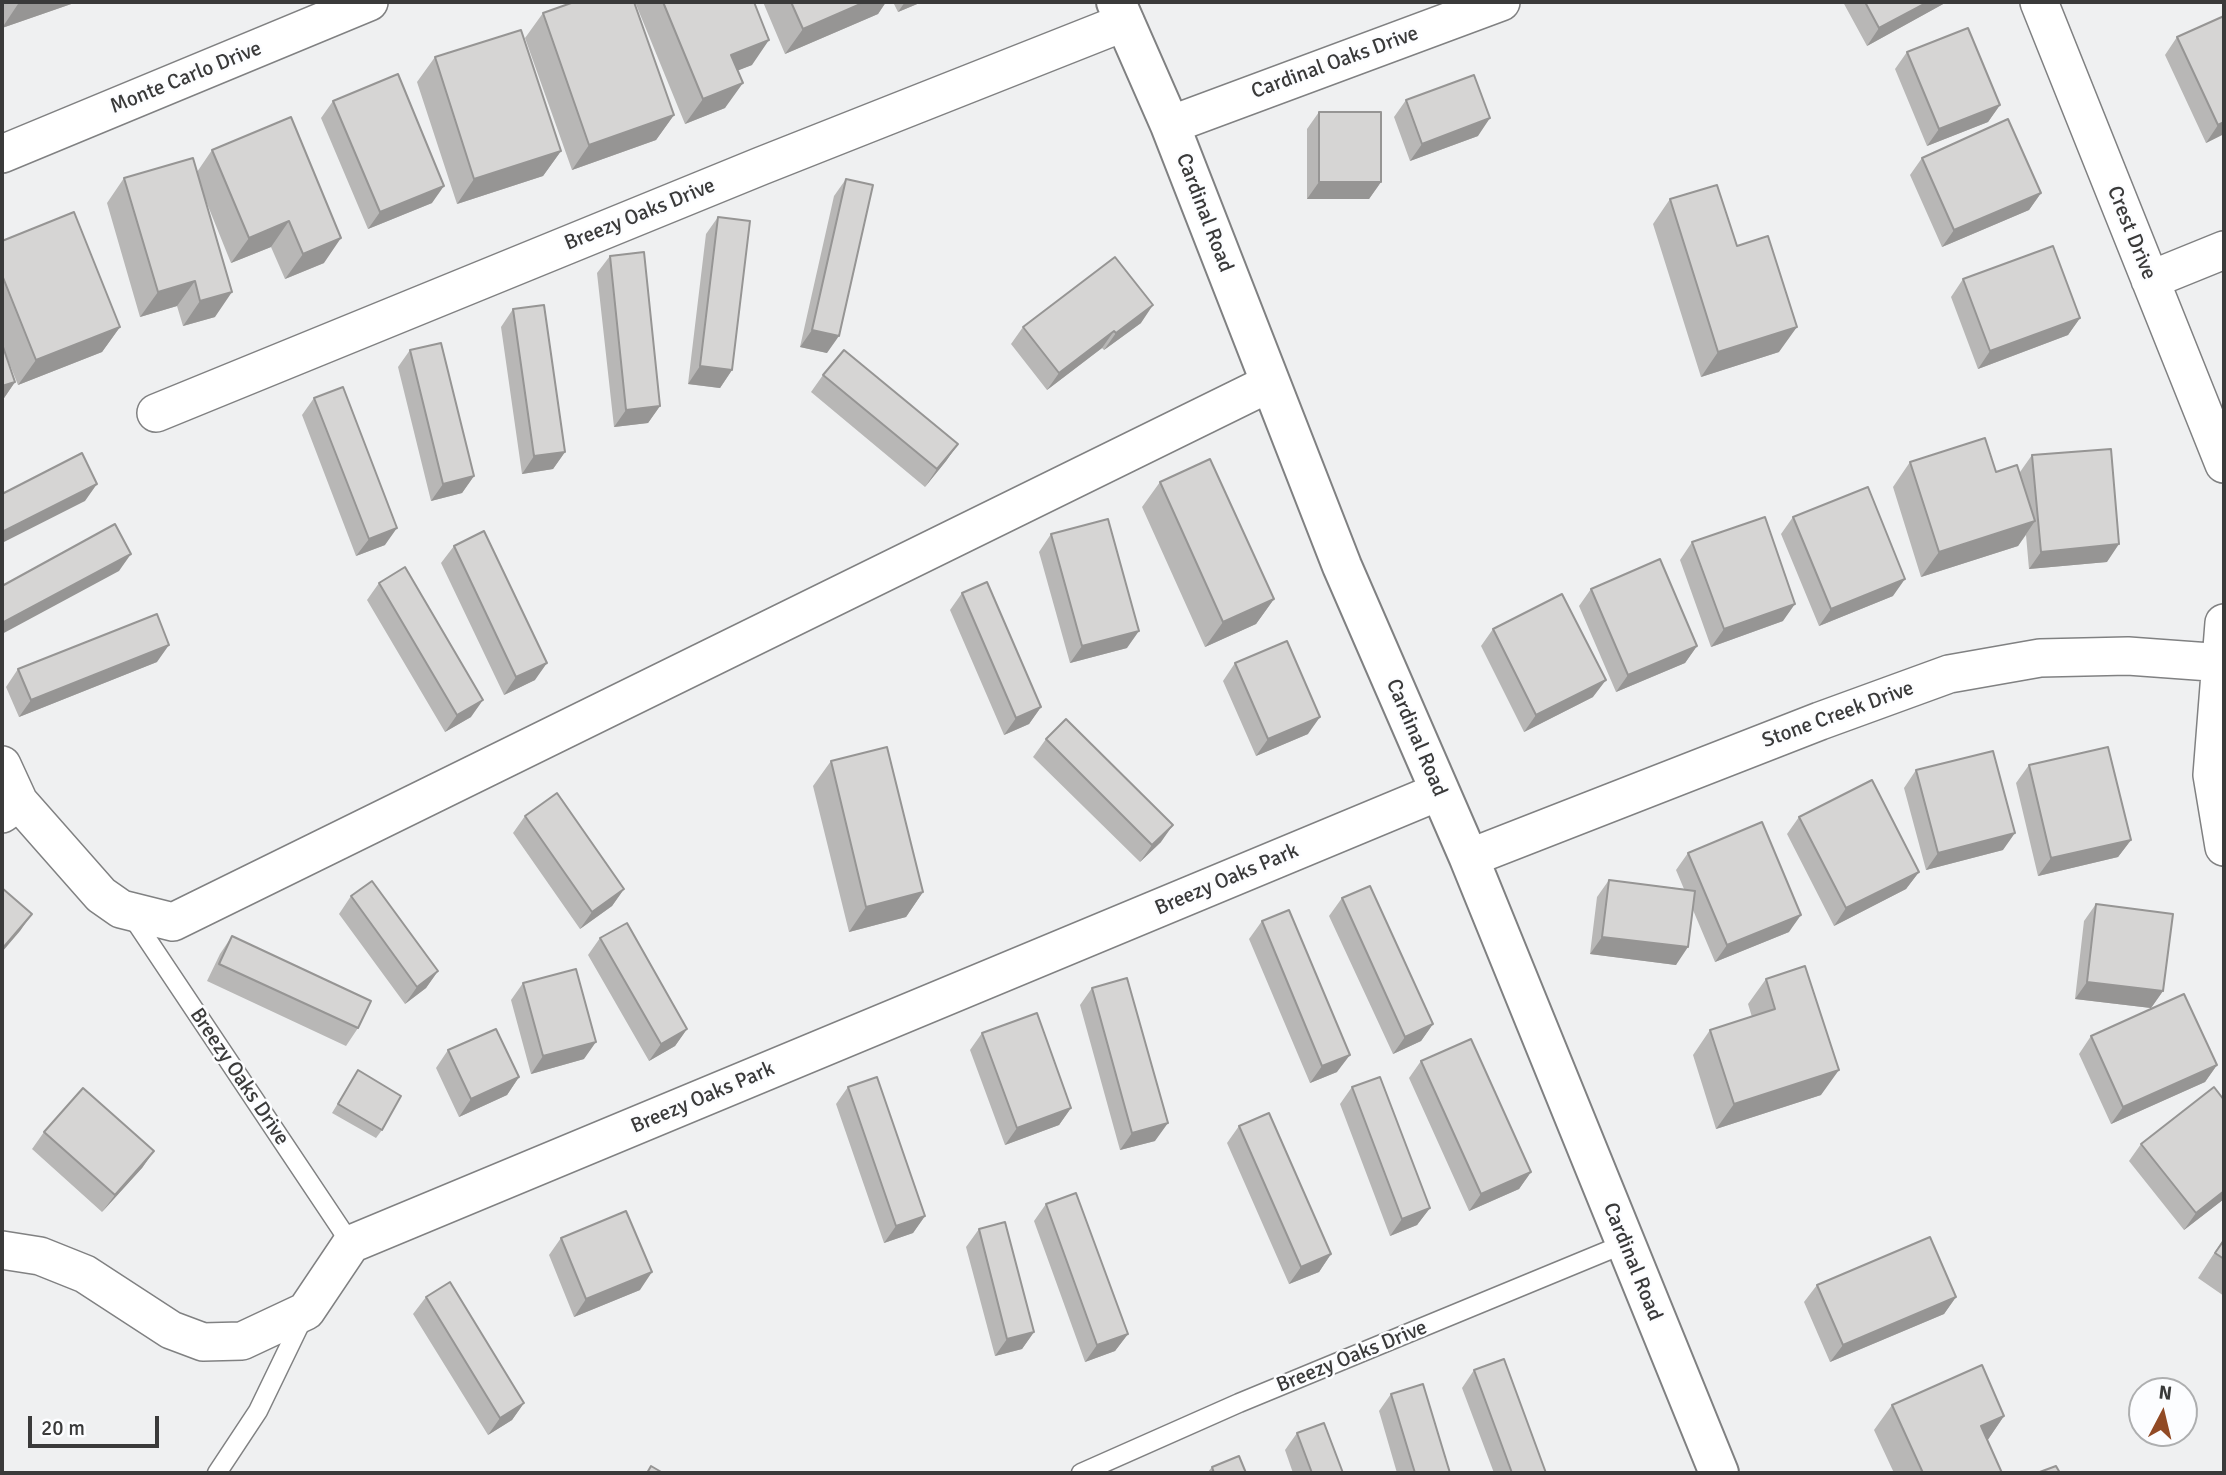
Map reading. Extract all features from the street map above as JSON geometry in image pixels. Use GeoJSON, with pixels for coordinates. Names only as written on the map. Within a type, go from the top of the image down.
{"type":"FeatureCollection","features":[{"type":"Feature","properties":{"kind":"street","name":"Monte Carlo Drive"},"geometry":{"type":"LineString","coordinates":[[2,153],[369,2]]}},
{"type":"Feature","properties":{"kind":"street","name":"Cardinal Oaks Drive"},"geometry":{"type":"LineString","coordinates":[[1170,125],[1500,2]]}},
{"type":"Feature","properties":{"kind":"street","name":"Crest Drive"},"geometry":{"type":"LineString","coordinates":[[2039,2],[2224,464]]}},
{"type":"Feature","properties":{"kind":"street","name":"Cardinal Road"},"geometry":{"type":"LineString","coordinates":[[1121,12],[1170,125],[1269,383],[1438,792],[1469,858],[1719,1473]]}},
{"type":"Feature","properties":{"kind":"street","name":"Breezy Oaks Drive"},"geometry":{"type":"LineString","coordinates":[[156,413],[761,166],[1121,12]]}},
{"type":"Feature","properties":{"kind":"street"},"geometry":{"type":"LineString","coordinates":[[2150,279],[2224,250]]}},
{"type":"Feature","properties":{"kind":"street"},"geometry":{"type":"LineString","coordinates":[[2,765],[10,808],[101,895],[128,910],[173,922],[1269,383]]}},
{"type":"Feature","properties":{"kind":"street"},"geometry":{"type":"LineString","coordinates":[[2224,623],[2223,663],[2212,775],[2224,847]]}},
{"type":"Feature","properties":{"kind":"street","name":"Stone Creek Drive"},"geometry":{"type":"LineString","coordinates":[[1469,858],[1721,759],[1949,674],[2040,658],[2128,656],[2223,663]]}},
{"type":"Feature","properties":{"kind":"street","name":"Breezy Oaks Park"},"geometry":{"type":"LineString","coordinates":[[351,1244],[1438,792]]}},
{"type":"Feature","properties":{"kind":"street"},"geometry":{"type":"LineString","coordinates":[[2,1250],[40,1256],[85,1274],[171,1330],[203,1342],[242,1341],[306,1311],[351,1244]]}},
{"type":"Feature","properties":{"kind":"lane","name":"Breezy Oaks Drive"},"geometry":{"type":"LineString","coordinates":[[128,910],[351,1244]]}},
{"type":"Feature","properties":{"kind":"lane","name":"Breezy Oaks Drive"},"geometry":{"type":"LineString","coordinates":[[1081,1473],[1239,1403],[1625,1244]]}},
{"type":"Feature","properties":{"kind":"lane"},"geometry":{"type":"LineString","coordinates":[[217,1473],[258,1410],[306,1311]]}},
{"type":"Feature","properties":{"kind":"building"},"geometry":{"type":"Polygon","coordinates":[[[574,2],[634,2],[674,115],[589,145],[543,13],[574,2]]]}},
{"type":"Feature","properties":{"kind":"building"},"geometry":{"type":"Polygon","coordinates":[[[663,2],[754,2],[769,40],[731,55],[743,83],[703,99],[663,2]]]}},
{"type":"Feature","properties":{"kind":"building"},"geometry":{"type":"Polygon","coordinates":[[[791,2],[865,2],[803,29],[791,2]]]}},
{"type":"Feature","properties":{"kind":"building"},"geometry":{"type":"Polygon","coordinates":[[[1865,2],[1928,2],[1879,28],[1865,2]]]}},
{"type":"Feature","properties":{"kind":"building"},"geometry":{"type":"Polygon","coordinates":[[[2224,16],[2224,122],[2218,125],[2177,37],[2224,16]]]}},
{"type":"Feature","properties":{"kind":"building"},"geometry":{"type":"Polygon","coordinates":[[[1968,28],[2000,105],[1939,129],[1907,52],[1968,28]]]}},
{"type":"Feature","properties":{"kind":"building"},"geometry":{"type":"Polygon","coordinates":[[[521,30],[561,151],[474,179],[435,57],[521,30]]]}},
{"type":"Feature","properties":{"kind":"building"},"geometry":{"type":"Polygon","coordinates":[[[398,74],[444,186],[380,212],[333,101],[398,74]]]}},
{"type":"Feature","properties":{"kind":"building"},"geometry":{"type":"Polygon","coordinates":[[[1474,75],[1490,118],[1422,144],[1406,100],[1474,75]]]}},
{"type":"Feature","properties":{"kind":"building"},"geometry":{"type":"Polygon","coordinates":[[[1319,112],[1381,112],[1381,182],[1319,182],[1319,112]]]}},
{"type":"Feature","properties":{"kind":"building"},"geometry":{"type":"Polygon","coordinates":[[[291,117],[341,238],[303,254],[289,221],[249,238],[212,150],[291,117]]]}},
{"type":"Feature","properties":{"kind":"building"},"geometry":{"type":"Polygon","coordinates":[[[2008,119],[2041,193],[1954,230],[1922,158],[2008,119]]]}},
{"type":"Feature","properties":{"kind":"building"},"geometry":{"type":"Polygon","coordinates":[[[193,158],[232,292],[200,301],[195,281],[158,292],[124,178],[193,158]]]}},
{"type":"Feature","properties":{"kind":"building"},"geometry":{"type":"Polygon","coordinates":[[[846,179],[873,185],[839,336],[812,330],[846,179]]]}},
{"type":"Feature","properties":{"kind":"building"},"geometry":{"type":"Polygon","coordinates":[[[1717,185],[1737,246],[1768,236],[1797,327],[1718,352],[1670,199],[1717,185]]]}},
{"type":"Feature","properties":{"kind":"building"},"geometry":{"type":"Polygon","coordinates":[[[74,212],[120,327],[36,360],[2,275],[2,241],[74,212]]]}},
{"type":"Feature","properties":{"kind":"building"},"geometry":{"type":"Polygon","coordinates":[[[718,217],[750,221],[732,370],[700,366],[718,217]]]}},
{"type":"Feature","properties":{"kind":"building"},"geometry":{"type":"Polygon","coordinates":[[[2053,246],[2080,318],[1990,351],[1963,279],[2053,246]]]}},
{"type":"Feature","properties":{"kind":"building"},"geometry":{"type":"Polygon","coordinates":[[[644,252],[660,406],[626,410],[610,256],[644,252]]]}},
{"type":"Feature","properties":{"kind":"building"},"geometry":{"type":"Polygon","coordinates":[[[1115,257],[1153,305],[1059,373],[1023,327],[1115,257]]]}},
{"type":"Feature","properties":{"kind":"building"},"geometry":{"type":"Polygon","coordinates":[[[544,305],[565,452],[534,456],[513,309],[544,305]]]}},
{"type":"Feature","properties":{"kind":"building"},"geometry":{"type":"Polygon","coordinates":[[[441,343],[474,476],[443,484],[410,350],[441,343]]]}},
{"type":"Feature","properties":{"kind":"building"},"geometry":{"type":"Polygon","coordinates":[[[2,344],[15,382],[2,386],[2,344]]]}},
{"type":"Feature","properties":{"kind":"building"},"geometry":{"type":"Polygon","coordinates":[[[844,350],[958,444],[937,469],[823,375],[844,350]]]}},
{"type":"Feature","properties":{"kind":"building"},"geometry":{"type":"Polygon","coordinates":[[[343,387],[397,528],[369,539],[314,398],[343,387]]]}},
{"type":"Feature","properties":{"kind":"building"},"geometry":{"type":"Polygon","coordinates":[[[1985,438],[1996,472],[2017,465],[2035,521],[1939,552],[1910,462],[1985,438]]]}},
{"type":"Feature","properties":{"kind":"building"},"geometry":{"type":"Polygon","coordinates":[[[2111,449],[2119,544],[2041,552],[2032,455],[2111,449]]]}},
{"type":"Feature","properties":{"kind":"building"},"geometry":{"type":"Polygon","coordinates":[[[82,453],[97,484],[2,532],[2,494],[82,453]]]}},
{"type":"Feature","properties":{"kind":"building"},"geometry":{"type":"Polygon","coordinates":[[[1210,459],[1274,599],[1223,622],[1160,482],[1210,459]]]}},
{"type":"Feature","properties":{"kind":"building"},"geometry":{"type":"Polygon","coordinates":[[[1868,487],[1905,579],[1831,609],[1793,517],[1868,487]]]}},
{"type":"Feature","properties":{"kind":"building"},"geometry":{"type":"Polygon","coordinates":[[[1765,517],[1795,604],[1724,629],[1692,542],[1765,517]]]}},
{"type":"Feature","properties":{"kind":"building"},"geometry":{"type":"Polygon","coordinates":[[[1108,519],[1139,631],[1082,646],[1051,534],[1108,519]]]}},
{"type":"Feature","properties":{"kind":"building"},"geometry":{"type":"Polygon","coordinates":[[[115,524],[131,554],[2,623],[2,586],[115,524]]]}},
{"type":"Feature","properties":{"kind":"building"},"geometry":{"type":"Polygon","coordinates":[[[484,531],[547,663],[516,677],[454,546],[484,531]]]}},
{"type":"Feature","properties":{"kind":"building"},"geometry":{"type":"Polygon","coordinates":[[[1660,559],[1697,646],[1628,675],[1591,589],[1660,559]]]}},
{"type":"Feature","properties":{"kind":"building"},"geometry":{"type":"Polygon","coordinates":[[[405,567],[483,700],[457,715],[379,583],[405,567]]]}},
{"type":"Feature","properties":{"kind":"building"},"geometry":{"type":"Polygon","coordinates":[[[987,582],[1041,707],[1016,718],[962,593],[987,582]]]}},
{"type":"Feature","properties":{"kind":"building"},"geometry":{"type":"Polygon","coordinates":[[[1562,594],[1606,680],[1536,715],[1493,629],[1562,594]]]}},
{"type":"Feature","properties":{"kind":"building"},"geometry":{"type":"Polygon","coordinates":[[[157,614],[169,645],[31,700],[18,669],[157,614]]]}},
{"type":"Feature","properties":{"kind":"building"},"geometry":{"type":"Polygon","coordinates":[[[1287,641],[1320,717],[1268,739],[1235,663],[1287,641]]]}},
{"type":"Feature","properties":{"kind":"building"},"geometry":{"type":"Polygon","coordinates":[[[1066,719],[1173,825],[1152,845],[1046,739],[1066,719]]]}},
{"type":"Feature","properties":{"kind":"building"},"geometry":{"type":"Polygon","coordinates":[[[887,747],[923,892],[866,907],[831,761],[887,747]]]}},
{"type":"Feature","properties":{"kind":"building"},"geometry":{"type":"Polygon","coordinates":[[[2108,747],[2131,840],[2051,858],[2029,765],[2108,747]]]}},
{"type":"Feature","properties":{"kind":"building"},"geometry":{"type":"Polygon","coordinates":[[[1993,751],[2015,833],[1938,853],[1916,770],[1993,751]]]}},
{"type":"Feature","properties":{"kind":"building"},"geometry":{"type":"Polygon","coordinates":[[[1872,780],[1919,872],[1846,908],[1799,817],[1872,780]]]}},
{"type":"Feature","properties":{"kind":"building"},"geometry":{"type":"Polygon","coordinates":[[[557,793],[624,889],[592,912],[525,816],[557,793]]]}},
{"type":"Feature","properties":{"kind":"building"},"geometry":{"type":"Polygon","coordinates":[[[1762,822],[1801,915],[1727,945],[1688,853],[1762,822]]]}},
{"type":"Feature","properties":{"kind":"building"},"geometry":{"type":"Polygon","coordinates":[[[1609,880],[1695,891],[1688,947],[1602,937],[1609,880]]]}},
{"type":"Feature","properties":{"kind":"building"},"geometry":{"type":"Polygon","coordinates":[[[372,881],[438,971],[417,987],[351,896],[372,881]]]}},
{"type":"Feature","properties":{"kind":"building"},"geometry":{"type":"Polygon","coordinates":[[[1370,886],[1433,1024],[1405,1037],[1342,898],[1370,886]]]}},
{"type":"Feature","properties":{"kind":"building"},"geometry":{"type":"Polygon","coordinates":[[[2,888],[32,914],[2,949],[2,888]]]}},
{"type":"Feature","properties":{"kind":"building"},"geometry":{"type":"Polygon","coordinates":[[[2096,904],[2173,914],[2163,991],[2087,982],[2096,904]]]}},
{"type":"Feature","properties":{"kind":"building"},"geometry":{"type":"Polygon","coordinates":[[[1289,910],[1350,1055],[1322,1066],[1262,921],[1289,910]]]}},
{"type":"Feature","properties":{"kind":"building"},"geometry":{"type":"Polygon","coordinates":[[[627,923],[687,1029],[661,1044],[600,938],[627,923]]]}},
{"type":"Feature","properties":{"kind":"building"},"geometry":{"type":"Polygon","coordinates":[[[232,936],[371,1001],[358,1028],[219,964],[232,936]]]}},
{"type":"Feature","properties":{"kind":"building"},"geometry":{"type":"Polygon","coordinates":[[[1805,966],[1839,1070],[1734,1104],[1710,1030],[1775,1009],[1766,979],[1805,966]]]}},
{"type":"Feature","properties":{"kind":"building"},"geometry":{"type":"Polygon","coordinates":[[[576,969],[596,1042],[543,1056],[523,983],[576,969]]]}},
{"type":"Feature","properties":{"kind":"building"},"geometry":{"type":"Polygon","coordinates":[[[1127,978],[1168,1123],[1132,1133],[1092,988],[1127,978]]]}},
{"type":"Feature","properties":{"kind":"building"},"geometry":{"type":"Polygon","coordinates":[[[2184,994],[2217,1065],[2123,1107],[2091,1036],[2184,994]]]}},
{"type":"Feature","properties":{"kind":"building"},"geometry":{"type":"Polygon","coordinates":[[[1037,1013],[1071,1108],[1017,1128],[982,1033],[1037,1013]]]}},
{"type":"Feature","properties":{"kind":"building"},"geometry":{"type":"Polygon","coordinates":[[[496,1029],[519,1077],[471,1099],[448,1050],[496,1029]]]}},
{"type":"Feature","properties":{"kind":"building"},"geometry":{"type":"Polygon","coordinates":[[[1471,1039],[1531,1172],[1481,1194],[1421,1061],[1471,1039]]]}},
{"type":"Feature","properties":{"kind":"building"},"geometry":{"type":"Polygon","coordinates":[[[358,1070],[401,1096],[382,1130],[338,1104],[358,1070]]]}},
{"type":"Feature","properties":{"kind":"building"},"geometry":{"type":"Polygon","coordinates":[[[877,1077],[925,1216],[896,1226],[848,1087],[877,1077]]]}},
{"type":"Feature","properties":{"kind":"building"},"geometry":{"type":"Polygon","coordinates":[[[1380,1077],[1430,1208],[1402,1219],[1352,1087],[1380,1077]]]}},
{"type":"Feature","properties":{"kind":"building"},"geometry":{"type":"Polygon","coordinates":[[[2214,1087],[2224,1100],[2224,1191],[2196,1213],[2141,1144],[2214,1087]]]}},
{"type":"Feature","properties":{"kind":"building"},"geometry":{"type":"Polygon","coordinates":[[[83,1088],[154,1151],[115,1195],[44,1132],[83,1088]]]}},
{"type":"Feature","properties":{"kind":"building"},"geometry":{"type":"Polygon","coordinates":[[[1269,1113],[1331,1254],[1301,1267],[1239,1126],[1269,1113]]]}},
{"type":"Feature","properties":{"kind":"building"},"geometry":{"type":"Polygon","coordinates":[[[1076,1193],[1128,1334],[1097,1345],[1046,1204],[1076,1193]]]}},
{"type":"Feature","properties":{"kind":"building"},"geometry":{"type":"Polygon","coordinates":[[[626,1211],[652,1272],[586,1299],[561,1238],[626,1211]]]}},
{"type":"Feature","properties":{"kind":"building"},"geometry":{"type":"Polygon","coordinates":[[[1005,1222],[1034,1332],[1007,1339],[979,1229],[1005,1222]]]}},
{"type":"Feature","properties":{"kind":"building"},"geometry":{"type":"Polygon","coordinates":[[[1930,1237],[1956,1297],[1843,1345],[1817,1285],[1930,1237]]]}},
{"type":"Feature","properties":{"kind":"building"},"geometry":{"type":"Polygon","coordinates":[[[2224,1240],[2224,1259],[2215,1253],[2224,1240]]]}},
{"type":"Feature","properties":{"kind":"building"},"geometry":{"type":"Polygon","coordinates":[[[450,1282],[524,1403],[500,1418],[426,1297],[450,1282]]]}},
{"type":"Feature","properties":{"kind":"building"},"geometry":{"type":"Polygon","coordinates":[[[1504,1359],[1546,1473],[1512,1473],[1474,1370],[1504,1359]]]}},
{"type":"Feature","properties":{"kind":"building"},"geometry":{"type":"Polygon","coordinates":[[[1982,1365],[2004,1416],[1981,1426],[2002,1473],[1923,1473],[1892,1405],[1982,1365]]]}},
{"type":"Feature","properties":{"kind":"building"},"geometry":{"type":"Polygon","coordinates":[[[1423,1384],[1450,1473],[1415,1473],[1391,1394],[1423,1384]]]}},
{"type":"Feature","properties":{"kind":"building"},"geometry":{"type":"Polygon","coordinates":[[[1324,1423],[1343,1473],[1312,1473],[1297,1433],[1324,1423]]]}},
{"type":"Feature","properties":{"kind":"building"},"geometry":{"type":"Polygon","coordinates":[[[1239,1456],[1246,1473],[1214,1473],[1212,1467],[1239,1456]]]}},
{"type":"Feature","properties":{"kind":"building"},"geometry":{"type":"Polygon","coordinates":[[[651,1466],[663,1473],[647,1473],[651,1466]]]}},
{"type":"Feature","properties":{"kind":"building"},"geometry":{"type":"Polygon","coordinates":[[[2056,1466],[2060,1473],[2037,1473],[2056,1466]]]}}]}
